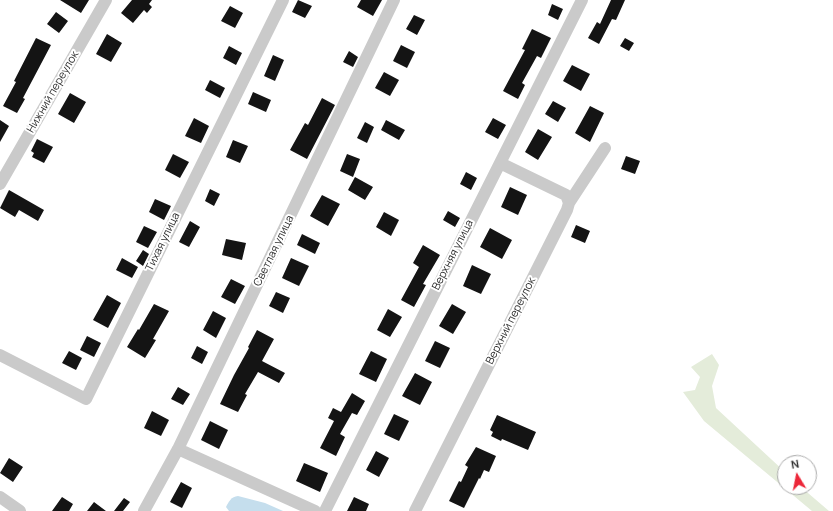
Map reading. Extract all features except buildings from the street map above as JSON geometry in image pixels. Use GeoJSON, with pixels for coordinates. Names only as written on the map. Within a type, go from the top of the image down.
{"type":"FeatureCollection","features":[{"type":"Feature","properties":{"kind":"street","name":"Нижний переулок"},"geometry":{"type":"LineString","coordinates":[[0,184],[106,0]]}},
{"type":"Feature","properties":{"kind":"street","name":"Тихая улица"},"geometry":{"type":"LineString","coordinates":[[0,355],[86,399],[283,0]]}},
{"type":"Feature","properties":{"kind":"street","name":"Светлая улица"},"geometry":{"type":"LineString","coordinates":[[144,511],[178,449],[394,0]]}},
{"type":"Feature","properties":{"kind":"street","name":"Верхняя улица"},"geometry":{"type":"LineString","coordinates":[[325,511],[582,0]]}},
{"type":"Feature","properties":{"kind":"street","name":"Верхний переулок"},"geometry":{"type":"LineString","coordinates":[[414,511],[567,210],[569,203],[605,148]]}},
{"type":"Feature","properties":{"kind":"street"},"geometry":{"type":"LineString","coordinates":[[500,162],[566,195],[569,203]]}},
{"type":"Feature","properties":{"kind":"street"},"geometry":{"type":"LineString","coordinates":[[178,449],[315,511]]}},
{"type":"Feature","properties":{"kind":"street"},"geometry":{"type":"LineString","coordinates":[[0,497],[20,511]]}},
{"type":"Feature","properties":{"kind":"green space"},"geometry":{"type":"Polygon","coordinates":[[[712,354],[719,365],[712,386],[716,408],[777,465],[777,482],[704,421],[683,392],[695,390],[700,377],[691,367],[712,354]]]}},
{"type":"Feature","properties":{"kind":"green space"},"geometry":{"type":"Polygon","coordinates":[[[793,495],[810,495],[829,511],[812,511],[793,495]]]}},
{"type":"Feature","properties":{"kind":"water"},"geometry":{"type":"Polygon","coordinates":[[[238,496],[265,503],[283,511],[229,511],[226,507],[228,503],[232,498],[238,496]]]}}]}
